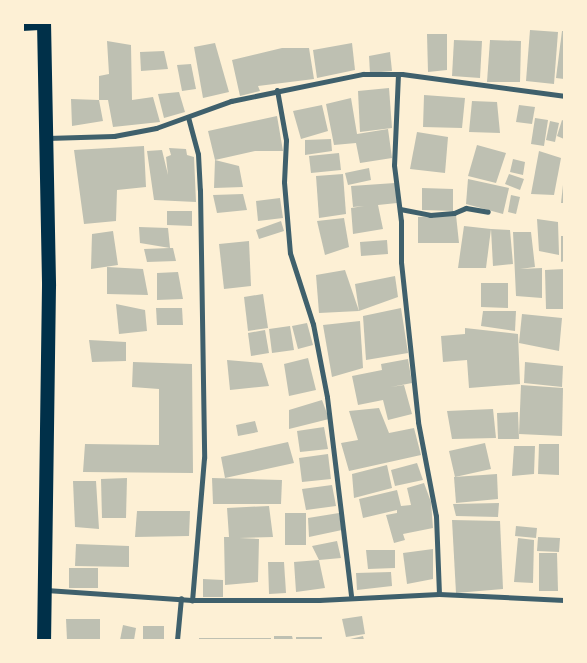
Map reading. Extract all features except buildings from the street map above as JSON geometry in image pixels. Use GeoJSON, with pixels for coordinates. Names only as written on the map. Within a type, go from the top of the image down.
{"type":"FeatureCollection","features":[{"type":"Feature","properties":{"kind":"highway"},"geometry":{"type":"LineString","coordinates":[[22,24],[44,23],[49,286],[44,640]]}},
{"type":"Feature","properties":{"kind":"street"},"geometry":{"type":"LineString","coordinates":[[47,138],[114,136],[156,128],[231,101],[363,74],[398,74],[564,96]]}},
{"type":"Feature","properties":{"kind":"street"},"geometry":{"type":"LineString","coordinates":[[398,74],[394,165],[400,209],[401,262],[418,422],[436,516],[439,594]]}},
{"type":"Feature","properties":{"kind":"street"},"geometry":{"type":"LineString","coordinates":[[278,90],[286,140],[284,182],[290,253],[313,324],[327,397],[351,596]]}},
{"type":"Feature","properties":{"kind":"street"},"geometry":{"type":"LineString","coordinates":[[188,117],[198,154],[200,190],[204,458],[192,600]]}},
{"type":"Feature","properties":{"kind":"street"},"geometry":{"type":"LineString","coordinates":[[400,209],[430,214],[454,213],[466,208],[488,212]]}},
{"type":"Feature","properties":{"kind":"street"},"geometry":{"type":"LineString","coordinates":[[44,590],[192,600],[319,600],[351,596],[439,594],[564,600]]}},
{"type":"Feature","properties":{"kind":"street"},"geometry":{"type":"LineString","coordinates":[[177,640],[181,598]]}}]}
